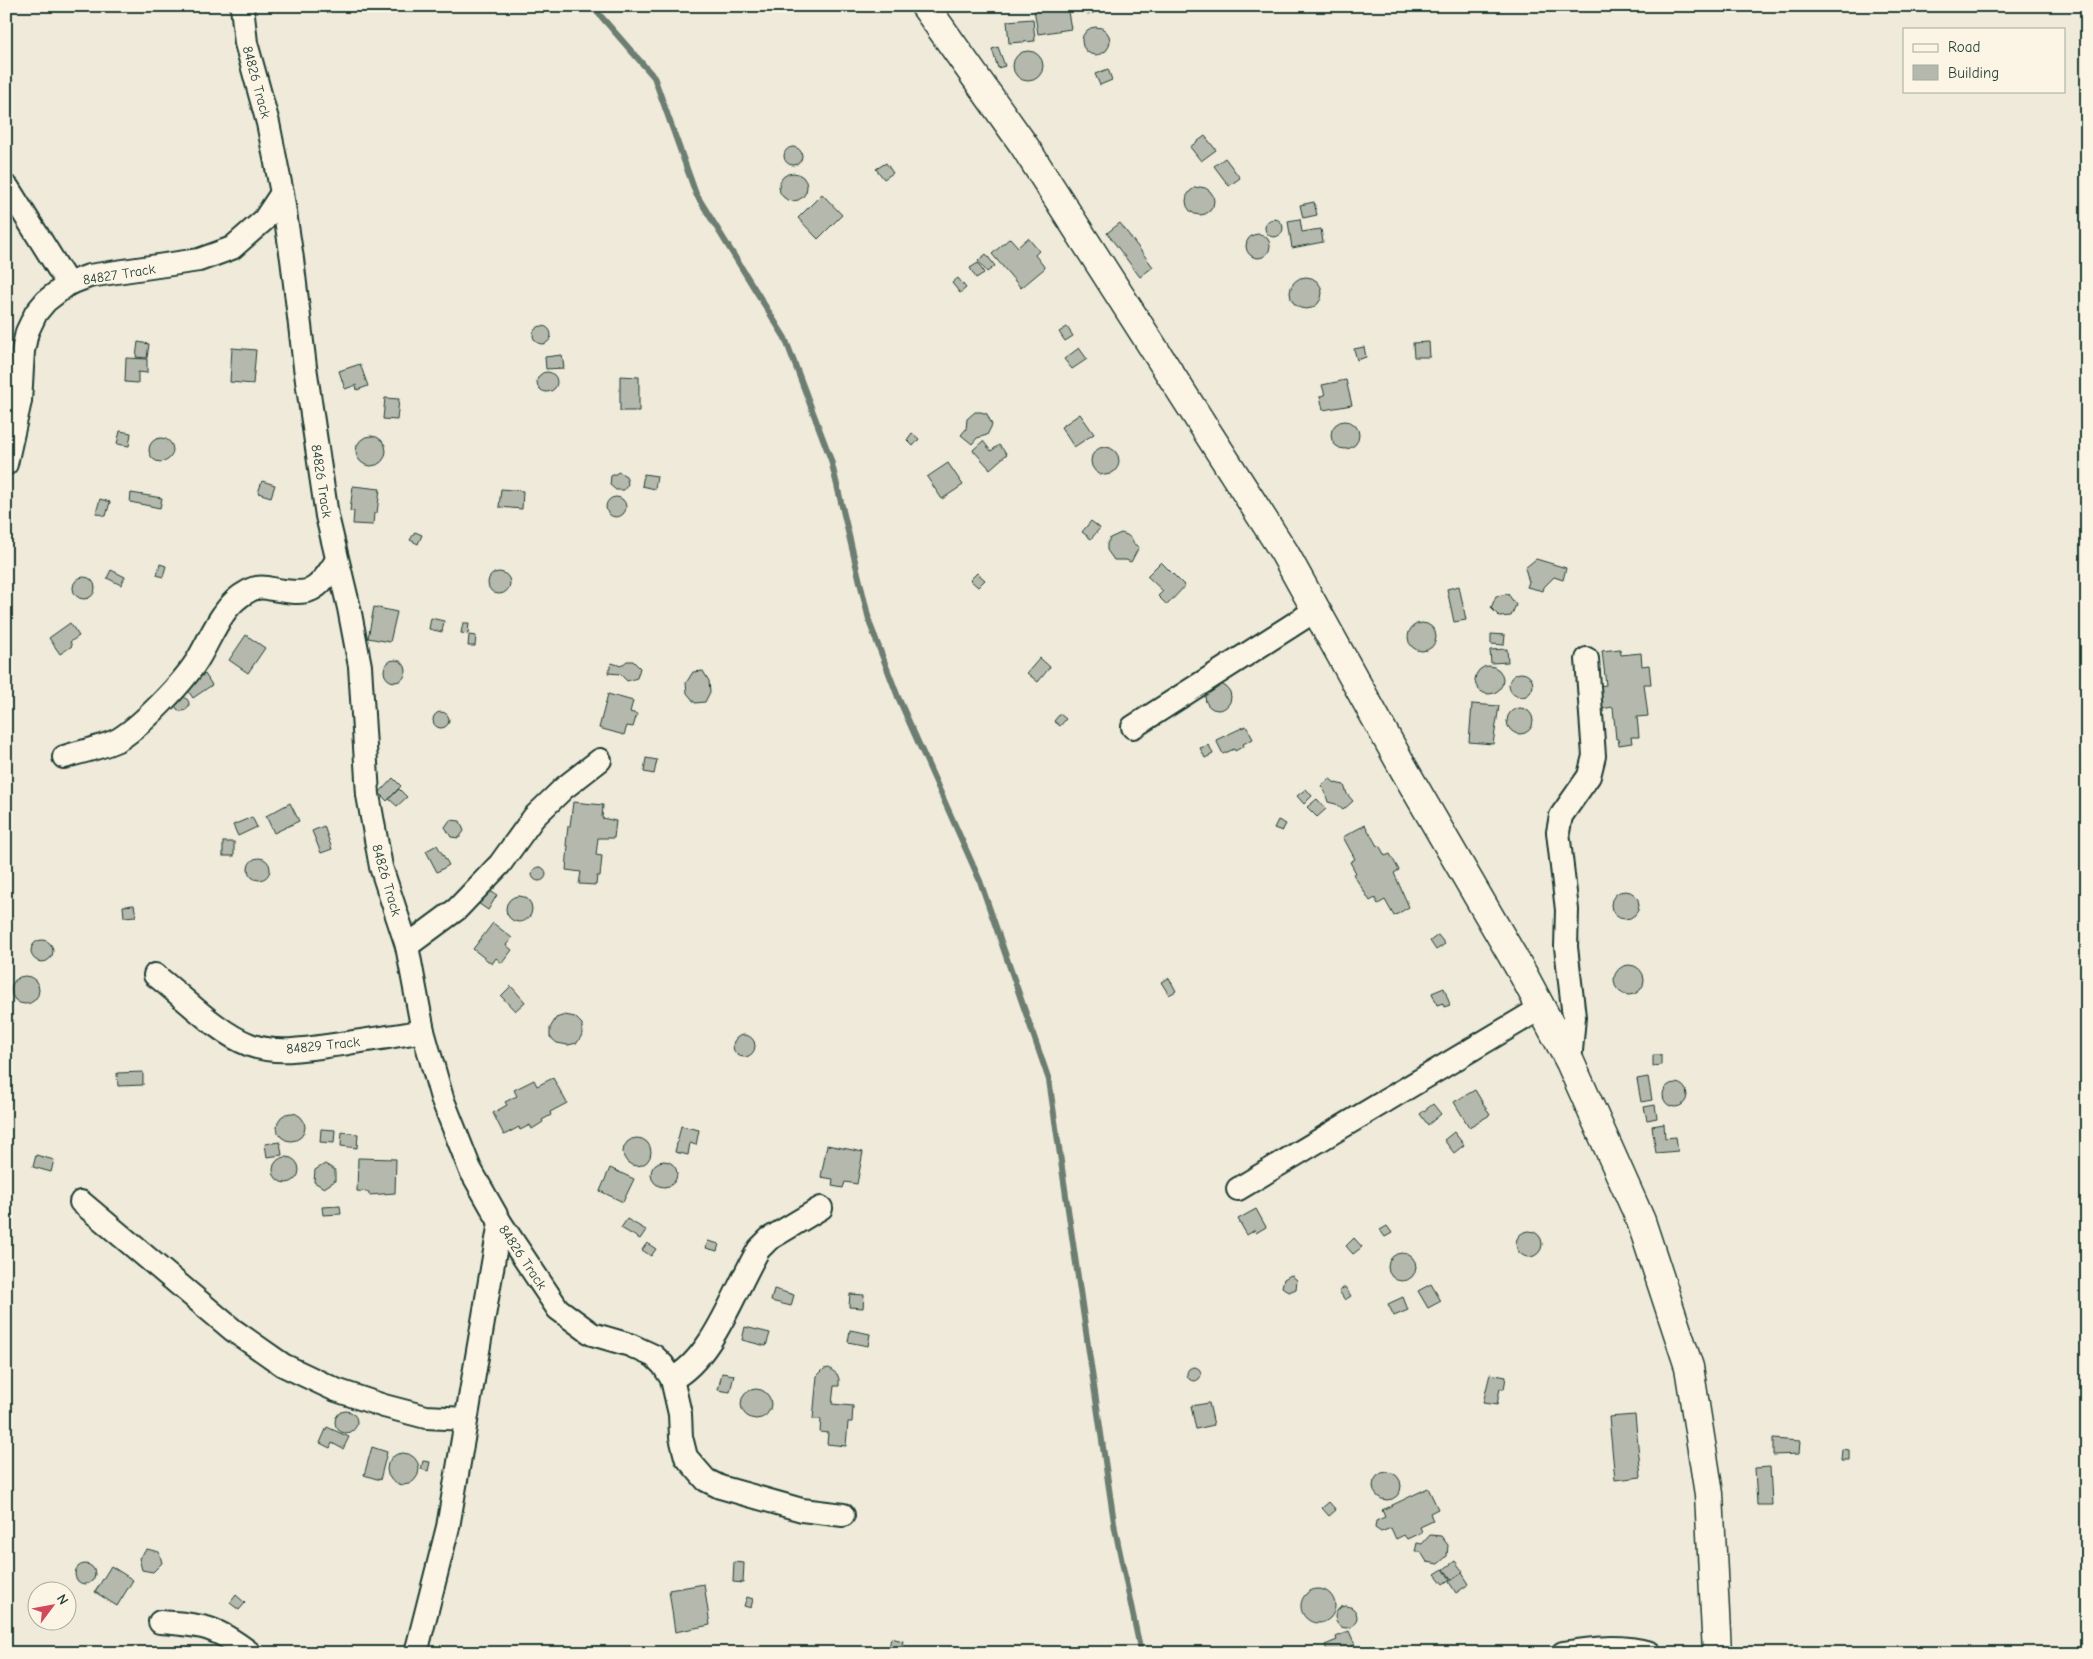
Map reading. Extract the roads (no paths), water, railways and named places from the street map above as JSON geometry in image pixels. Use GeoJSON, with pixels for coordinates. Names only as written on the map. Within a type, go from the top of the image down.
{"type":"FeatureCollection","features":[{"type":"Feature","properties":{"kind":"street","name":"84826 Track"},"geometry":{"type":"LineString","coordinates":[[242,6],[246,43],[268,123],[282,193],[327,516],[360,666],[368,795],[379,858],[407,946],[423,1031],[442,1098],[470,1169],[500,1222],[558,1309],[592,1334],[630,1345],[654,1356],[663,1365],[672,1379],[680,1414],[681,1437],[686,1457],[706,1480],[720,1487],[802,1510],[843,1515]]}},
{"type":"Feature","properties":{"kind":"street"},"geometry":{"type":"LineString","coordinates":[[925,6],[1023,144],[1284,552],[1405,771],[1523,974],[1570,1062],[1641,1221],[1689,1367],[1709,1494],[1717,1653]]}},
{"type":"Feature","properties":{"kind":"street"},"geometry":{"type":"LineString","coordinates":[[8,188],[68,284]]}},
{"type":"Feature","properties":{"kind":"street","name":"84827 Track"},"geometry":{"type":"LineString","coordinates":[[6,464],[20,401],[23,351],[27,332],[36,313],[46,301],[68,284],[90,276],[199,260],[232,248],[264,220],[282,193]]}},
{"type":"Feature","properties":{"kind":"street"},"geometry":{"type":"LineString","coordinates":[[64,757],[120,738],[160,705],[197,661],[220,619],[246,592],[254,588],[266,587],[296,593],[307,592],[318,587],[337,560]]}},
{"type":"Feature","properties":{"kind":"street"},"geometry":{"type":"LineString","coordinates":[[1133,727],[1316,610]]}},
{"type":"Feature","properties":{"kind":"street"},"geometry":{"type":"LineString","coordinates":[[1570,1062],[1574,1017],[1566,947],[1566,910],[1558,832],[1561,816],[1589,776],[1594,756],[1587,659]]}},
{"type":"Feature","properties":{"kind":"street"},"geometry":{"type":"LineString","coordinates":[[407,946],[457,909],[500,864],[534,817],[564,788],[600,760]]}},
{"type":"Feature","properties":{"kind":"street","name":"84829 Track"},"geometry":{"type":"LineString","coordinates":[[155,975],[218,1026],[250,1044],[272,1049],[309,1048],[390,1038],[423,1031]]}},
{"type":"Feature","properties":{"kind":"street"},"geometry":{"type":"LineString","coordinates":[[1238,1189],[1541,1008]]}},
{"type":"Feature","properties":{"kind":"street"},"geometry":{"type":"LineString","coordinates":[[81,1202],[233,1330],[283,1365],[336,1390],[384,1406],[426,1417],[466,1419]]}},
{"type":"Feature","properties":{"kind":"street"},"geometry":{"type":"LineString","coordinates":[[672,1379],[690,1368],[704,1350],[759,1248],[770,1239],[821,1208]]}},
{"type":"Feature","properties":{"kind":"street"},"geometry":{"type":"LineString","coordinates":[[416,1653],[448,1527],[500,1222]]}},
{"type":"Feature","properties":{"kind":"street"},"geometry":{"type":"LineString","coordinates":[[160,1622],[196,1624],[218,1630],[250,1653]]}},
{"type":"Feature","properties":{"kind":"street"},"geometry":{"type":"LineString","coordinates":[[1563,1653],[1591,1648],[1629,1647],[1650,1653]]}},
{"type":"Feature","properties":{"kind":"waterway"},"geometry":{"type":"LineString","coordinates":[[592,6],[654,77],[696,194],[785,338],[831,460],[870,624],[898,697],[980,881],[1049,1080],[1115,1529],[1141,1653]]}}]}
